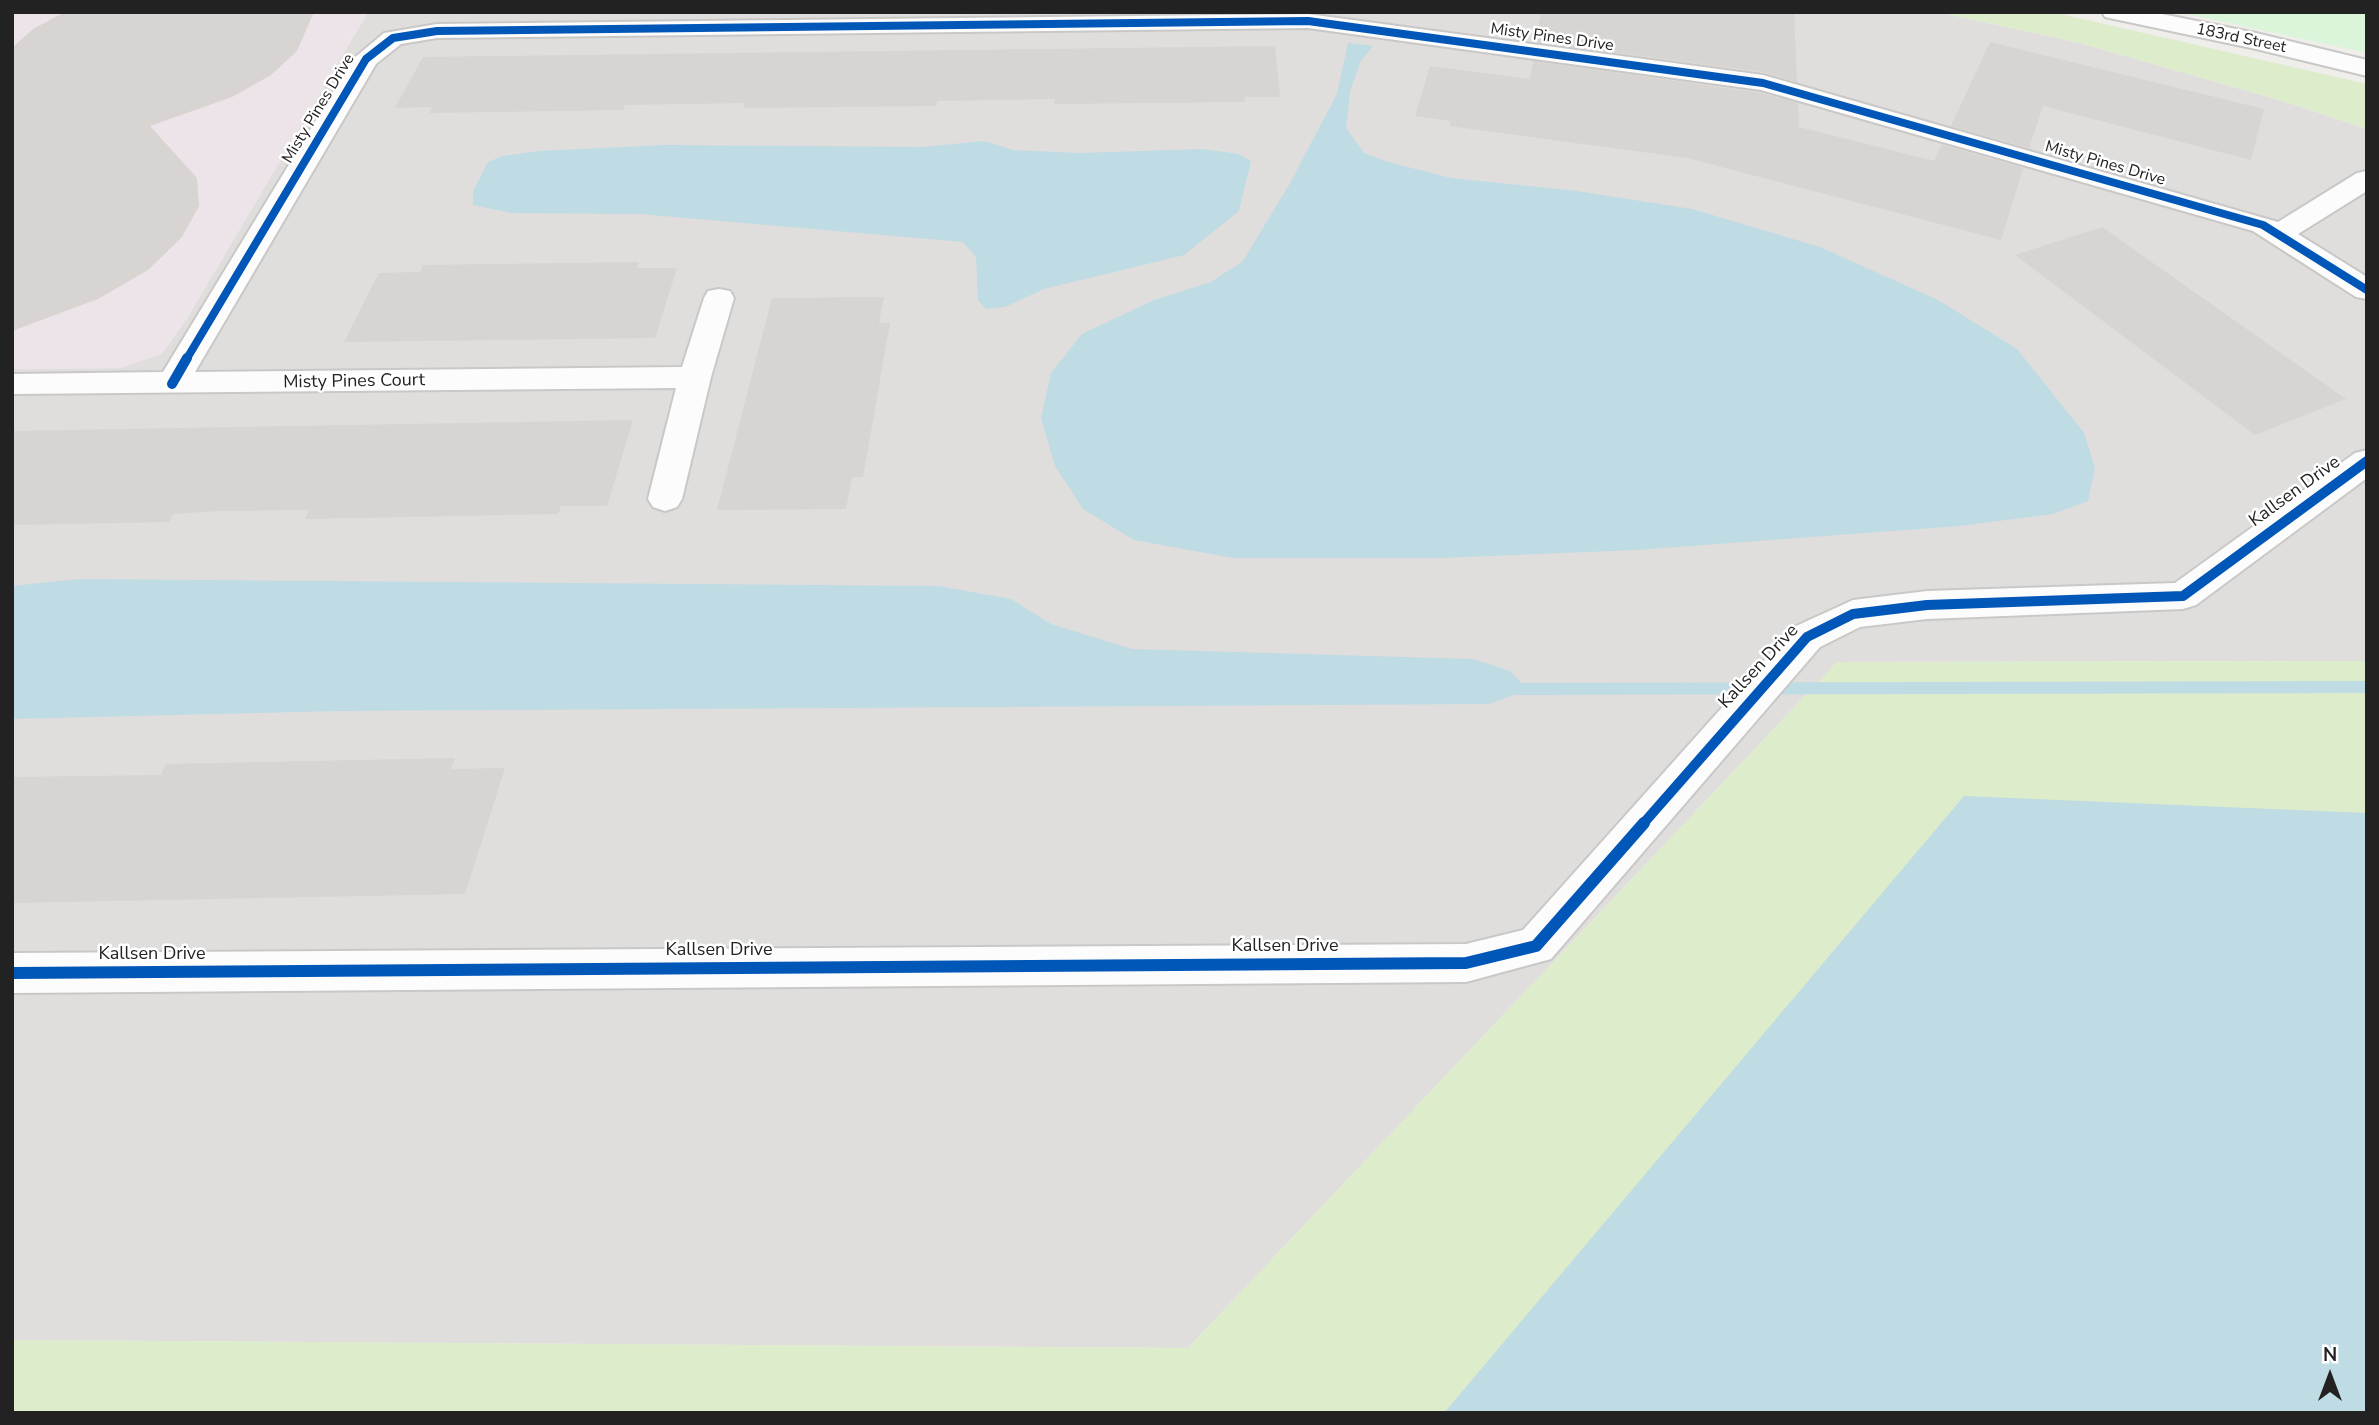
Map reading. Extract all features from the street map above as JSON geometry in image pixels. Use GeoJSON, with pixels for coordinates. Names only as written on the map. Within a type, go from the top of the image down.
{"type":"FeatureCollection","features":[{"type":"Feature","properties":{"kind":"street","name":"183rd Street"},"geometry":{"type":"LineString","coordinates":[[2115,12],[2256,41],[2367,68]]}},
{"type":"Feature","properties":{"kind":"street","name":"Misty Pines Drive"},"geometry":{"type":"LineString","coordinates":[[172,384],[366,59],[393,38],[437,31],[1308,21],[1464,32],[1763,83],[2263,225],[2367,290]]}},
{"type":"Feature","properties":{"kind":"street"},"geometry":{"type":"LineString","coordinates":[[2278,234],[2367,179]]}},
{"type":"Feature","properties":{"kind":"street"},"geometry":{"type":"LineString","coordinates":[[665,499],[695,377],[719,298]]}},
{"type":"Feature","properties":{"kind":"street","name":"Misty Pines Court"},"geometry":{"type":"LineString","coordinates":[[12,384],[695,377]]}},
{"type":"Feature","properties":{"kind":"street","name":"Kallsen Drive"},"geometry":{"type":"LineString","coordinates":[[12,973],[1466,963],[1536,946],[1807,637],[1853,614],[1927,605],[2183,596],[2367,461]]}},
{"type":"Feature","properties":{"kind":"shaded area"},"geometry":{"type":"Polygon","coordinates":[[[12,12],[368,12],[186,320],[162,354],[120,368],[12,369],[12,12]]]}},
{"type":"Feature","properties":{"kind":"shaded area"},"geometry":{"type":"Polygon","coordinates":[[[368,12],[1938,12],[2080,43],[2286,102],[2367,129],[2367,661],[1837,662],[1188,1348],[12,1340],[12,369],[120,368],[162,353],[186,320],[368,12]]]}},
{"type":"Feature","properties":{"kind":"green space"},"geometry":{"type":"Polygon","coordinates":[[[1938,12],[2052,12],[2367,84],[2367,129],[2286,102],[2080,43],[1938,12]]]}},
{"type":"Feature","properties":{"kind":"green space"},"geometry":{"type":"Polygon","coordinates":[[[2178,12],[2367,12],[2367,53],[2178,12]]]}},
{"type":"Feature","properties":{"kind":"green space"},"geometry":{"type":"Polygon","coordinates":[[[2367,661],[2367,1413],[12,1413],[12,1340],[1188,1348],[1837,662],[2367,661]]]}},
{"type":"Feature","properties":{"kind":"water"},"geometry":{"type":"Polygon","coordinates":[[[1348,43],[1373,46],[1361,61],[1350,91],[1346,128],[1364,153],[1451,178],[1577,191],[1692,209],[1820,247],[1938,300],[2017,349],[2084,433],[2095,468],[2088,501],[2053,514],[1959,526],[1637,550],[1441,558],[1233,558],[1134,540],[1083,509],[1055,466],[1041,418],[1051,373],[1082,334],[1154,300],[1211,282],[1243,261],[1289,185],[1337,94],[1348,43]]]}},
{"type":"Feature","properties":{"kind":"water"},"geometry":{"type":"Polygon","coordinates":[[[984,141],[1013,150],[1079,153],[1202,149],[1239,154],[1251,161],[1239,211],[1184,255],[1044,289],[1005,307],[986,309],[978,300],[976,257],[963,242],[640,214],[511,213],[473,205],[473,191],[488,162],[503,156],[540,151],[665,145],[923,147],[984,141]]]}},
{"type":"Feature","properties":{"kind":"water"},"geometry":{"type":"Polygon","coordinates":[[[79,579],[938,586],[1011,599],[1051,624],[1132,649],[1473,659],[1510,671],[1528,690],[1489,704],[338,711],[12,719],[12,586],[79,579]]]}},
{"type":"Feature","properties":{"kind":"water"},"geometry":{"type":"Polygon","coordinates":[[[1964,796],[2367,813],[2367,1413],[1444,1413],[1964,796]]]}},
{"type":"Feature","properties":{"kind":"building"},"geometry":{"type":"Polygon","coordinates":[[[65,12],[314,12],[297,51],[271,75],[232,97],[150,126],[197,178],[199,206],[182,237],[148,270],[98,299],[12,331],[12,48],[33,29],[65,12]]]}},
{"type":"Feature","properties":{"kind":"building"},"geometry":{"type":"Polygon","coordinates":[[[1541,12],[1794,12],[1797,82],[1763,72],[1536,42],[1541,12]]]}},
{"type":"Feature","properties":{"kind":"building"},"geometry":{"type":"Polygon","coordinates":[[[1990,42],[2264,109],[2251,160],[2043,106],[2029,148],[1951,126],[1990,42]]]}},
{"type":"Feature","properties":{"kind":"building"},"geometry":{"type":"Polygon","coordinates":[[[1275,46],[1280,97],[1245,97],[1245,102],[1054,104],[1055,99],[937,101],[936,106],[743,108],[745,103],[625,105],[623,110],[429,113],[432,107],[395,108],[423,57],[1275,46]]]}},
{"type":"Feature","properties":{"kind":"building"},"geometry":{"type":"Polygon","coordinates":[[[1533,61],[1760,93],[1798,103],[1799,127],[1934,161],[1942,145],[2023,168],[2001,240],[1687,158],[1449,126],[1451,121],[1415,116],[1430,66],[1530,79],[1533,61]]]}},
{"type":"Feature","properties":{"kind":"building"},"geometry":{"type":"Polygon","coordinates":[[[2102,227],[2346,399],[2255,435],[2015,255],[2102,227]]]}},
{"type":"Feature","properties":{"kind":"building"},"geometry":{"type":"Polygon","coordinates":[[[639,262],[637,268],[677,268],[655,338],[344,342],[379,273],[420,272],[423,265],[639,262]]]}},
{"type":"Feature","properties":{"kind":"building"},"geometry":{"type":"Polygon","coordinates":[[[884,297],[879,323],[890,323],[863,477],[852,477],[846,509],[717,510],[772,298],[884,297]]]}},
{"type":"Feature","properties":{"kind":"building"},"geometry":{"type":"Polygon","coordinates":[[[633,420],[607,506],[561,506],[558,514],[305,519],[309,510],[220,511],[173,514],[169,522],[12,525],[12,431],[633,420]]]}},
{"type":"Feature","properties":{"kind":"building"},"geometry":{"type":"Polygon","coordinates":[[[455,758],[451,769],[505,768],[465,894],[12,903],[12,777],[161,775],[166,764],[455,758]]]}},
{"type":"Feature","properties":{"kind":"waterway"},"geometry":{"type":"LineString","coordinates":[[1508,689],[2367,687]]}},
{"type":"Feature","properties":{"kind":"cycle path"},"geometry":{"type":"LineString","coordinates":[[172,384],[366,59],[393,38],[437,31],[1308,21],[1763,83],[2263,225],[2367,290]]}},
{"type":"Feature","properties":{"kind":"cycle path"},"geometry":{"type":"LineString","coordinates":[[12,973],[1466,963],[1536,946],[1807,637],[1853,614],[1927,605],[2183,596],[2367,461]]}}]}
